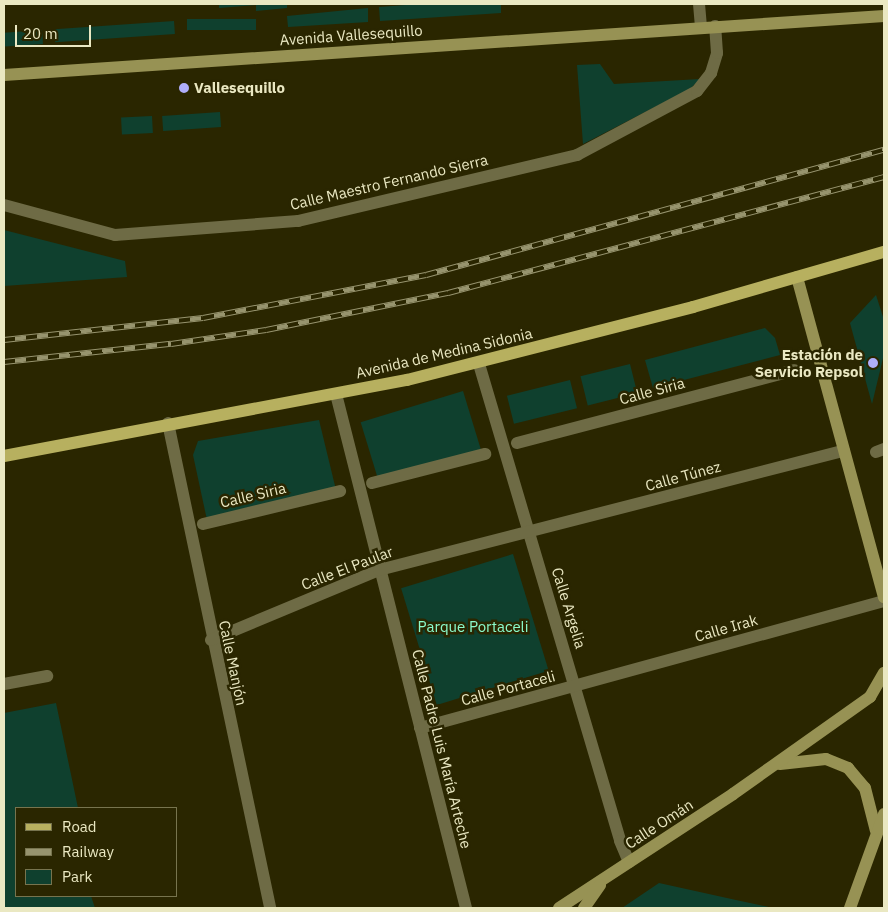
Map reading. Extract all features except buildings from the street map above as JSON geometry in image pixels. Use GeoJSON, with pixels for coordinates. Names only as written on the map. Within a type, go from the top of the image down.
{"type":"FeatureCollection","features":[{"type":"Feature","properties":{"kind":"main road","name":"Avenida de Medina Sidonia"},"geometry":{"type":"LineString","coordinates":[[4,456],[168,423],[336,394],[479,364],[884,252]]}},
{"type":"Feature","properties":{"kind":"street"},"geometry":{"type":"LineString","coordinates":[[699,4],[701,27]]}},
{"type":"Feature","properties":{"kind":"street","name":"Avenida Vallesequillo"},"geometry":{"type":"LineString","coordinates":[[4,75],[884,16]]}},
{"type":"Feature","properties":{"kind":"street","name":"Calle Maestro Fernando Sierra"},"geometry":{"type":"LineString","coordinates":[[4,205],[115,235],[298,221],[577,155],[697,90],[711,73],[717,53],[715,26]]}},
{"type":"Feature","properties":{"kind":"street"},"geometry":{"type":"LineString","coordinates":[[797,277],[884,599]]}},
{"type":"Feature","properties":{"kind":"street","name":"Calle Argelia"},"geometry":{"type":"LineString","coordinates":[[479,364],[576,686],[620,841],[629,862]]}},
{"type":"Feature","properties":{"kind":"street","name":"Calle Siria"},"geometry":{"type":"LineString","coordinates":[[516,443],[795,370]]}},
{"type":"Feature","properties":{"kind":"street","name":"Calle Padre Luis María Arteche"},"geometry":{"type":"LineString","coordinates":[[336,394],[466,908]]}},
{"type":"Feature","properties":{"kind":"street","name":"Calle Manjón"},"geometry":{"type":"LineString","coordinates":[[168,423],[211,640],[270,908]]}},
{"type":"Feature","properties":{"kind":"street","name":"Calle Túnez"},"geometry":{"type":"LineString","coordinates":[[529,534],[844,451]]}},
{"type":"Feature","properties":{"kind":"street"},"geometry":{"type":"LineString","coordinates":[[372,483],[485,454]]}},
{"type":"Feature","properties":{"kind":"street","name":"Calle Siria"},"geometry":{"type":"LineString","coordinates":[[204,524],[340,491]]}},
{"type":"Feature","properties":{"kind":"street","name":"Calle El Paular"},"geometry":{"type":"LineString","coordinates":[[211,640],[379,570],[529,534]]}},
{"type":"Feature","properties":{"kind":"street","name":"Calle Irak"},"geometry":{"type":"LineString","coordinates":[[576,686],[884,599]]}},
{"type":"Feature","properties":{"kind":"street","name":"Calle Omán"},"geometry":{"type":"LineString","coordinates":[[559,908],[775,765],[870,697],[884,673]]}},
{"type":"Feature","properties":{"kind":"street"},"geometry":{"type":"LineString","coordinates":[[4,684],[47,676]]}},
{"type":"Feature","properties":{"kind":"street","name":"Calle Portaceli"},"geometry":{"type":"LineString","coordinates":[[420,728],[576,686]]}},
{"type":"Feature","properties":{"kind":"street","name":"Calle Omán"},"geometry":{"type":"LineString","coordinates":[[775,765],[801,760],[826,759],[848,768],[865,788],[876,831]]}},
{"type":"Feature","properties":{"kind":"street"},"geometry":{"type":"LineString","coordinates":[[850,908],[876,831],[884,814]]}},
{"type":"Feature","properties":{"kind":"street"},"geometry":{"type":"LineString","coordinates":[[584,908],[604,878]]}},
{"type":"Feature","properties":{"kind":"green space"},"geometry":{"type":"Polygon","coordinates":[[[219,4],[287,4],[287,8],[256,11],[256,5],[219,8],[219,4]]]}},
{"type":"Feature","properties":{"kind":"green space"},"geometry":{"type":"Polygon","coordinates":[[[419,4],[501,4],[501,13],[380,21],[379,7],[419,4]]]}},
{"type":"Feature","properties":{"kind":"green space"},"geometry":{"type":"Polygon","coordinates":[[[368,8],[368,22],[288,27],[287,16],[368,8]]]}},
{"type":"Feature","properties":{"kind":"green space"},"geometry":{"type":"Polygon","coordinates":[[[187,19],[256,19],[256,30],[187,30],[187,19]]]}},
{"type":"Feature","properties":{"kind":"green space"},"geometry":{"type":"Polygon","coordinates":[[[174,21],[175,34],[55,42],[54,29],[174,21]]]}},
{"type":"Feature","properties":{"kind":"green space"},"geometry":{"type":"Polygon","coordinates":[[[42,30],[43,44],[5,47],[4,33],[42,30]]]}},
{"type":"Feature","properties":{"kind":"green space"},"geometry":{"type":"Polygon","coordinates":[[[600,64],[614,84],[700,79],[690,89],[583,144],[577,65],[600,64]]]}},
{"type":"Feature","properties":{"kind":"green space"},"geometry":{"type":"Polygon","coordinates":[[[220,112],[221,127],[163,131],[162,116],[220,112]]]}},
{"type":"Feature","properties":{"kind":"green space"},"geometry":{"type":"Polygon","coordinates":[[[152,116],[153,133],[122,135],[121,118],[152,116]]]}},
{"type":"Feature","properties":{"kind":"green space"},"geometry":{"type":"Polygon","coordinates":[[[4,230],[125,261],[127,277],[4,286],[4,230]]]}},
{"type":"Feature","properties":{"kind":"green space","name":"Estación de Servicio Repsol"},"geometry":{"type":"Polygon","coordinates":[[[876,295],[884,320],[884,354],[872,404],[850,323],[876,295]]]}},
{"type":"Feature","properties":{"kind":"green space"},"geometry":{"type":"Polygon","coordinates":[[[765,328],[775,338],[780,355],[653,388],[645,360],[765,328]]]}},
{"type":"Feature","properties":{"kind":"green space"},"geometry":{"type":"Polygon","coordinates":[[[630,364],[637,393],[588,405],[581,376],[630,364]]]}},
{"type":"Feature","properties":{"kind":"green space"},"geometry":{"type":"Polygon","coordinates":[[[570,380],[577,408],[514,424],[507,396],[570,380]]]}},
{"type":"Feature","properties":{"kind":"green space"},"geometry":{"type":"Polygon","coordinates":[[[463,391],[482,453],[380,484],[361,422],[463,391]]]}},
{"type":"Feature","properties":{"kind":"green space"},"geometry":{"type":"Polygon","coordinates":[[[319,420],[336,490],[207,520],[193,455],[198,441],[319,420]]]}},
{"type":"Feature","properties":{"kind":"green space","name":"Parque Portaceli"},"geometry":{"type":"Polygon","coordinates":[[[513,554],[549,671],[437,705],[401,588],[513,554]]]}},
{"type":"Feature","properties":{"kind":"green space"},"geometry":{"type":"Polygon","coordinates":[[[56,703],[78,807],[15,807],[15,897],[91,897],[95,908],[4,908],[4,713],[56,703]]]}},
{"type":"Feature","properties":{"kind":"green space"},"geometry":{"type":"Polygon","coordinates":[[[659,883],[736,900],[773,908],[622,908],[659,883]]]}},
{"type":"Feature","properties":{"kind":"railway"},"geometry":{"type":"LineString","coordinates":[[4,340],[203,318],[426,275],[884,150]]}},
{"type":"Feature","properties":{"kind":"railway"},"geometry":{"type":"LineString","coordinates":[[4,362],[171,344],[266,330],[448,293],[884,177]]}},
{"type":"Feature","properties":{"kind":"place","name":"Vallesequillo"},"geometry":{"type":"Point","coordinates":[184,88]}},
{"type":"Feature","properties":{"kind":"place","name":"Estación de Servicio Repsol"},"geometry":{"type":"Point","coordinates":[873,363]}}]}
